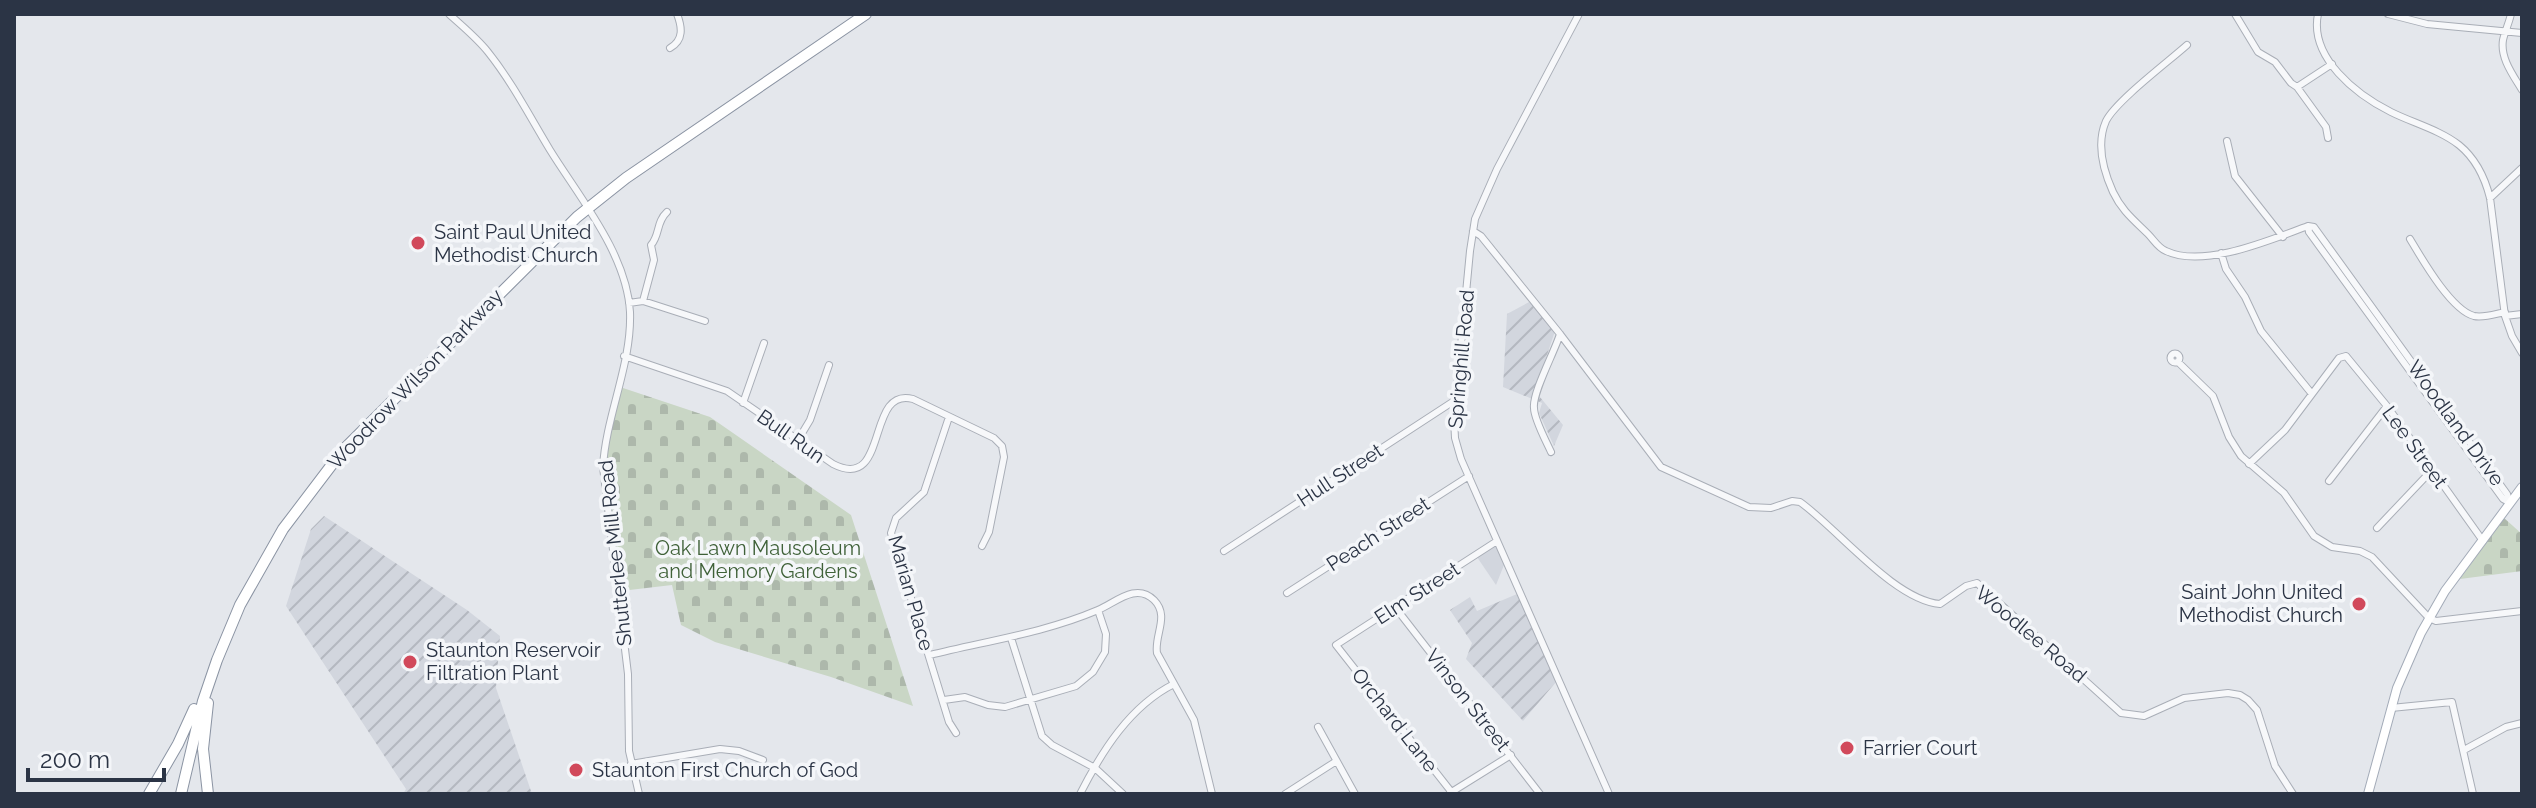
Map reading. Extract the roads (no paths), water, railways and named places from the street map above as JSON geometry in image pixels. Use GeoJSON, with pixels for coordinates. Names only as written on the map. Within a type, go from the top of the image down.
{"type":"FeatureCollection","features":[{"type":"Feature","properties":{"kind":"highway","name":"Woodrow Wilson Parkway"},"geometry":{"type":"LineString","coordinates":[[181,794],[196,722],[227,635],[272,547],[296,510],[337,458],[546,245],[585,210],[626,178],[866,14]]}},
{"type":"Feature","properties":{"kind":"highway"},"geometry":{"type":"LineString","coordinates":[[149,794],[185,730],[227,635]]}},
{"type":"Feature","properties":{"kind":"highway"},"geometry":{"type":"LineString","coordinates":[[208,794],[203,749],[206,713],[227,635]]}},
{"type":"Feature","properties":{"kind":"main road"},"geometry":{"type":"LineString","coordinates":[[2368,794],[2391,708],[2407,663],[2429,618],[2445,591],[2522,487]]}},
{"type":"Feature","properties":{"kind":"street","name":"Shutterlee Mill Road"},"geometry":{"type":"LineString","coordinates":[[449,14],[482,45],[506,77],[618,267],[629,303],[624,356],[603,467],[628,674],[631,764],[639,794]]}},
{"type":"Feature","properties":{"kind":"street"},"geometry":{"type":"LineString","coordinates":[[670,48],[678,42],[681,34],[677,14]]}},
{"type":"Feature","properties":{"kind":"street","name":"Springhill Road"},"geometry":{"type":"LineString","coordinates":[[1579,14],[1486,190],[1473,231],[1455,435],[1469,476],[1609,794]]}},
{"type":"Feature","properties":{"kind":"street"},"geometry":{"type":"LineString","coordinates":[[2318,14],[2320,43],[2340,74],[2382,107],[2459,144],[2483,177],[2490,198],[2505,314],[2510,332],[2522,353]]}},
{"type":"Feature","properties":{"kind":"street"},"geometry":{"type":"LineString","coordinates":[[2388,14],[2427,24],[2522,33]]}},
{"type":"Feature","properties":{"kind":"street"},"geometry":{"type":"LineString","coordinates":[[2511,14],[2503,42],[2504,56],[2522,90]]}},
{"type":"Feature","properties":{"kind":"street"},"geometry":{"type":"LineString","coordinates":[[2238,16],[2258,52],[2275,62],[2297,87],[2326,127],[2328,138]]}},
{"type":"Feature","properties":{"kind":"street","name":"Woodland Drive"},"geometry":{"type":"LineString","coordinates":[[2187,45],[2115,108],[2103,129],[2102,154],[2112,188],[2123,210],[2164,250],[2188,255],[2221,253],[2283,237],[2308,226],[2314,227],[2507,494],[2510,503]]}},
{"type":"Feature","properties":{"kind":"street"},"geometry":{"type":"LineString","coordinates":[[2297,87],[2332,64]]}},
{"type":"Feature","properties":{"kind":"street"},"geometry":{"type":"LineString","coordinates":[[2227,141],[2235,176],[2283,237]]}},
{"type":"Feature","properties":{"kind":"street"},"geometry":{"type":"LineString","coordinates":[[2490,198],[2522,168]]}},
{"type":"Feature","properties":{"kind":"street"},"geometry":{"type":"LineString","coordinates":[[643,301],[654,260],[651,245],[657,239],[659,221],[667,212]]}},
{"type":"Feature","properties":{"kind":"street","name":"Woodlee Road"},"geometry":{"type":"LineString","coordinates":[[1473,231],[1481,236],[1560,334],[1656,463],[1665,470],[1753,508],[1800,502],[1887,579],[1928,602],[1940,604],[1966,586],[1977,583],[2121,713],[2140,717],[2189,697],[2228,693],[2240,695],[2257,710],[2275,766],[2293,794]]}},
{"type":"Feature","properties":{"kind":"street"},"geometry":{"type":"LineString","coordinates":[[2410,239],[2462,311],[2480,317],[2522,314]]}},
{"type":"Feature","properties":{"kind":"street"},"geometry":{"type":"LineString","coordinates":[[2221,253],[2226,269],[2245,297],[2261,331],[2312,394],[2281,434],[2249,464]]}},
{"type":"Feature","properties":{"kind":"street"},"geometry":{"type":"LineString","coordinates":[[629,303],[643,301],[705,321]]}},
{"type":"Feature","properties":{"kind":"street"},"geometry":{"type":"LineString","coordinates":[[1551,452],[1533,408],[1545,368],[1560,334]]}},
{"type":"Feature","properties":{"kind":"street"},"geometry":{"type":"LineString","coordinates":[[743,403],[764,343]]}},
{"type":"Feature","properties":{"kind":"street","name":"Lee Street"},"geometry":{"type":"LineString","coordinates":[[2312,394],[2339,358],[2345,355],[2349,358],[2483,541]]}},
{"type":"Feature","properties":{"kind":"street","name":"Bull Run"},"geometry":{"type":"LineString","coordinates":[[624,356],[718,387],[836,467],[850,469],[868,459],[887,409],[895,400],[904,398],[913,399],[994,438],[1004,457],[989,532],[982,546]]}},
{"type":"Feature","properties":{"kind":"street"},"geometry":{"type":"LineString","coordinates":[[2178,362],[2213,396],[2231,441],[2249,464],[2284,493],[2315,538],[2332,547],[2360,551],[2374,558],[2429,618],[2436,621],[2522,611]]}},
{"type":"Feature","properties":{"kind":"street"},"geometry":{"type":"LineString","coordinates":[[798,440],[811,417],[829,365]]}},
{"type":"Feature","properties":{"kind":"street","name":"Hull Street"},"geometry":{"type":"LineString","coordinates":[[1224,551],[1457,399]]}},
{"type":"Feature","properties":{"kind":"street"},"geometry":{"type":"LineString","coordinates":[[2329,481],[2387,406]]}},
{"type":"Feature","properties":{"kind":"street","name":"Marian Place"},"geometry":{"type":"LineString","coordinates":[[949,417],[924,492],[896,518],[891,531],[949,724],[956,733]]}},
{"type":"Feature","properties":{"kind":"street"},"geometry":{"type":"LineString","coordinates":[[2377,528],[2432,470]]}},
{"type":"Feature","properties":{"kind":"street","name":"Peach Street"},"geometry":{"type":"LineString","coordinates":[[1287,593],[1469,476]]}},
{"type":"Feature","properties":{"kind":"street","name":"Elm Street"},"geometry":{"type":"LineString","coordinates":[[1336,645],[1497,541]]}},
{"type":"Feature","properties":{"kind":"street"},"geometry":{"type":"LineString","coordinates":[[930,655],[1011,638],[1098,610],[1128,594],[1143,594],[1153,599],[1162,615],[1156,652],[1188,705],[1197,729],[1212,794]]}},
{"type":"Feature","properties":{"kind":"street","name":"Vinson Street"},"geometry":{"type":"LineString","coordinates":[[1395,607],[1540,794]]}},
{"type":"Feature","properties":{"kind":"street"},"geometry":{"type":"LineString","coordinates":[[944,700],[965,697],[998,707],[1073,688],[1096,669],[1104,655],[1107,640],[1098,610]]}},
{"type":"Feature","properties":{"kind":"street"},"geometry":{"type":"LineString","coordinates":[[1011,638],[1039,730],[1046,740],[1095,768],[1123,794]]}},
{"type":"Feature","properties":{"kind":"street","name":"Orchard Lane"},"geometry":{"type":"LineString","coordinates":[[1336,645],[1451,793]]}},
{"type":"Feature","properties":{"kind":"street"},"geometry":{"type":"LineString","coordinates":[[1080,794],[1132,715],[1152,696],[1174,684]]}},
{"type":"Feature","properties":{"kind":"street"},"geometry":{"type":"LineString","coordinates":[[2391,708],[2452,702],[2473,794]]}},
{"type":"Feature","properties":{"kind":"street"},"geometry":{"type":"LineString","coordinates":[[2464,750],[2506,727],[2522,723]]}},
{"type":"Feature","properties":{"kind":"street"},"geometry":{"type":"LineString","coordinates":[[1318,727],[1355,794]]}},
{"type":"Feature","properties":{"kind":"street"},"geometry":{"type":"LineString","coordinates":[[631,764],[720,749],[739,751],[763,760]]}},
{"type":"Feature","properties":{"kind":"street"},"geometry":{"type":"LineString","coordinates":[[1451,793],[1511,755]]}},
{"type":"Feature","properties":{"kind":"street"},"geometry":{"type":"LineString","coordinates":[[1285,794],[1335,762]]}},
{"type":"Feature","properties":{"kind":"place","name":"Saint Paul United Methodist Church"},"geometry":{"type":"Point","coordinates":[418,243]}},
{"type":"Feature","properties":{"kind":"place","name":"Saint John United Methodist Church"},"geometry":{"type":"Point","coordinates":[2359,604]}},
{"type":"Feature","properties":{"kind":"place","name":"Staunton Reservoir Filtration Plant"},"geometry":{"type":"Point","coordinates":[410,662]}},
{"type":"Feature","properties":{"kind":"place","name":"Farrier Court"},"geometry":{"type":"Point","coordinates":[1847,748]}},
{"type":"Feature","properties":{"kind":"place","name":"Staunton First Church of God"},"geometry":{"type":"Point","coordinates":[576,770]}},
{"type":"Feature","properties":{"kind":"park label","name":"Oak Lawn Mausoleum and Memory Gardens"},"geometry":{"type":"Point","coordinates":[758,560]}}]}
